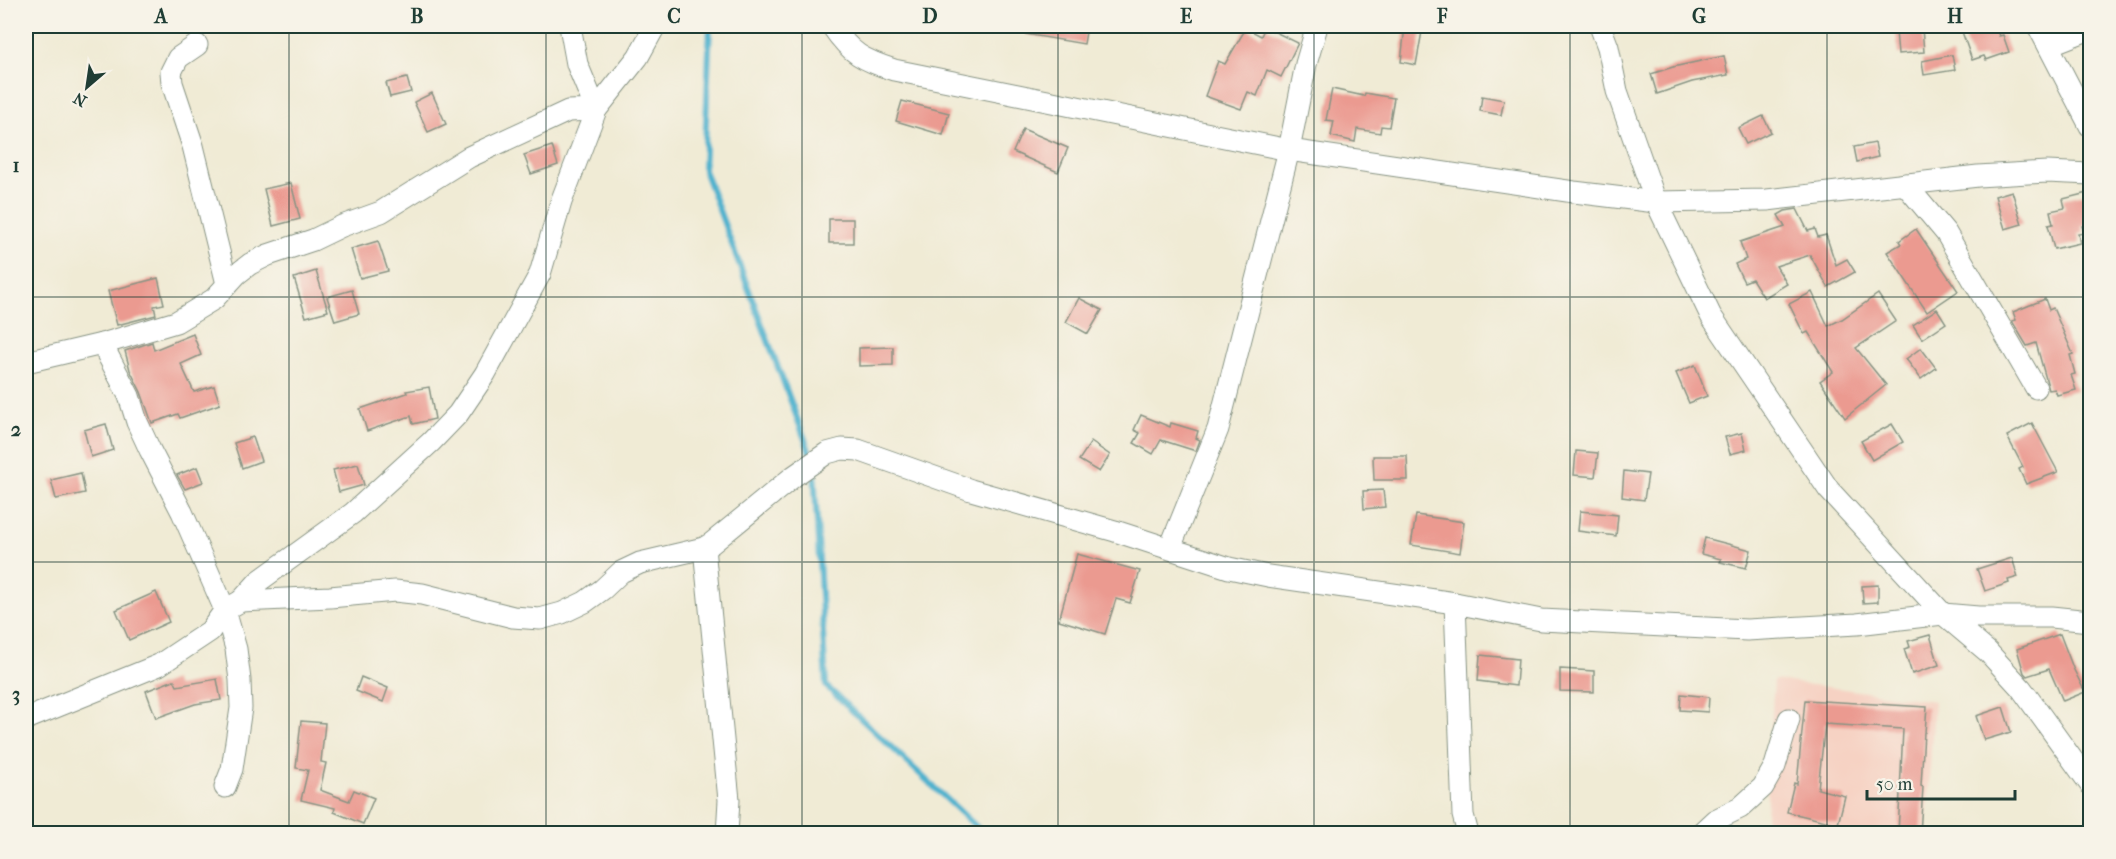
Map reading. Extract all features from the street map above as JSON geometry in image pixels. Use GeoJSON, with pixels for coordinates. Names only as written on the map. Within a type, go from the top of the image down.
{"type":"FeatureCollection","features":[{"type":"Feature","properties":{"kind":"street"},"geometry":{"type":"LineString","coordinates":[[570,26],[577,64],[596,110]]}},
{"type":"Feature","properties":{"kind":"street"},"geometry":{"type":"LineString","coordinates":[[26,719],[159,665],[210,631],[259,581],[353,513],[431,442],[458,414],[485,374],[540,274],[561,202],[596,110],[638,57],[655,26]]}},
{"type":"Feature","properties":{"kind":"street"},"geometry":{"type":"LineString","coordinates":[[832,26],[845,44],[863,60],[894,70],[1289,150],[1656,202],[1767,200],[1978,176],[2036,173],[2091,174]]}},
{"type":"Feature","properties":{"kind":"street"},"geometry":{"type":"LineString","coordinates":[[1170,548],[1218,429],[1289,150],[1306,64],[1317,26]]}},
{"type":"Feature","properties":{"kind":"street"},"geometry":{"type":"LineString","coordinates":[[1600,26],[1608,46],[1617,90],[1656,202],[1680,256],[1711,316],[1829,490],[1943,614],[1988,652],[2021,688],[2091,784]]}},
{"type":"Feature","properties":{"kind":"street"},"geometry":{"type":"LineString","coordinates":[[2038,26],[2091,126]]}},
{"type":"Feature","properties":{"kind":"street"},"geometry":{"type":"LineString","coordinates":[[2049,45],[2091,29]]}},
{"type":"Feature","properties":{"kind":"street"},"geometry":{"type":"LineString","coordinates":[[197,45],[178,58],[171,72],[172,83],[194,146],[227,284]]}},
{"type":"Feature","properties":{"kind":"street"},"geometry":{"type":"LineString","coordinates":[[26,362],[102,344],[176,322],[214,299],[250,264],[381,212],[469,157],[568,111],[596,110]]}},
{"type":"Feature","properties":{"kind":"street"},"geometry":{"type":"LineString","coordinates":[[1905,184],[1946,233],[2036,388]]}},
{"type":"Feature","properties":{"kind":"street"},"geometry":{"type":"LineString","coordinates":[[102,344],[129,396],[137,422],[233,606],[241,708],[232,769],[225,787]]}},
{"type":"Feature","properties":{"kind":"street"},"geometry":{"type":"LineString","coordinates":[[233,606],[395,591],[422,594],[513,617],[540,619],[562,613],[585,602],[621,572],[640,563],[704,548],[730,530],[794,476],[827,453],[842,449],[858,450],[971,490],[1170,548],[1229,568],[1268,576],[1455,603],[1541,620],[1714,629],[1798,628],[1943,614],[1978,617],[2051,617],[2091,621]]}},
{"type":"Feature","properties":{"kind":"street"},"geometry":{"type":"LineString","coordinates":[[704,548],[729,800],[727,834]]}},
{"type":"Feature","properties":{"kind":"street"},"geometry":{"type":"LineString","coordinates":[[1455,603],[1463,815],[1468,834]]}},
{"type":"Feature","properties":{"kind":"street"},"geometry":{"type":"LineString","coordinates":[[1700,834],[1715,820],[1740,808],[1763,788],[1775,766],[1789,720]]}},
{"type":"Feature","properties":{"kind":"shaded area"},"geometry":{"type":"Polygon","coordinates":[[[1774,680],[1934,701],[1926,833],[1765,834],[1774,680]]]}},
{"type":"Feature","properties":{"kind":"building"},"geometry":{"type":"Polygon","coordinates":[[[1026,26],[1087,26],[1084,44],[1025,34],[1026,26]]]}},
{"type":"Feature","properties":{"kind":"building"},"geometry":{"type":"Polygon","coordinates":[[[1405,26],[1423,26],[1416,65],[1401,62],[1405,26]]]}},
{"type":"Feature","properties":{"kind":"building"},"geometry":{"type":"Polygon","coordinates":[[[1960,26],[1995,26],[1999,36],[2003,35],[2009,52],[1986,60],[1984,56],[1972,60],[1960,26]]]}},
{"type":"Feature","properties":{"kind":"building"},"geometry":{"type":"Polygon","coordinates":[[[1265,27],[1298,43],[1281,77],[1267,70],[1257,96],[1248,92],[1241,109],[1205,96],[1218,61],[1225,64],[1246,28],[1261,36],[1265,27]]]}},
{"type":"Feature","properties":{"kind":"building"},"geometry":{"type":"Polygon","coordinates":[[[1922,28],[1924,52],[1898,54],[1896,31],[1922,28]]]}},
{"type":"Feature","properties":{"kind":"building"},"geometry":{"type":"Polygon","coordinates":[[[1952,55],[1955,70],[1924,75],[1922,61],[1952,55]]]}},
{"type":"Feature","properties":{"kind":"building"},"geometry":{"type":"Polygon","coordinates":[[[1724,56],[1728,75],[1692,82],[1657,94],[1651,74],[1724,56]]]}},
{"type":"Feature","properties":{"kind":"building"},"geometry":{"type":"Polygon","coordinates":[[[407,78],[411,92],[390,97],[386,83],[407,78]]]}},
{"type":"Feature","properties":{"kind":"building"},"geometry":{"type":"Polygon","coordinates":[[[1332,89],[1364,96],[1365,93],[1394,98],[1389,127],[1381,126],[1380,133],[1357,129],[1355,142],[1331,136],[1334,121],[1326,120],[1332,89]]]}},
{"type":"Feature","properties":{"kind":"building"},"geometry":{"type":"Polygon","coordinates":[[[432,93],[446,124],[428,132],[414,102],[432,93]]]}},
{"type":"Feature","properties":{"kind":"building"},"geometry":{"type":"Polygon","coordinates":[[[1482,96],[1504,100],[1501,115],[1480,111],[1482,96]]]}},
{"type":"Feature","properties":{"kind":"building"},"geometry":{"type":"Polygon","coordinates":[[[902,101],[949,113],[943,135],[896,121],[902,101]]]}},
{"type":"Feature","properties":{"kind":"building"},"geometry":{"type":"Polygon","coordinates":[[[1763,116],[1771,132],[1746,144],[1738,128],[1763,116]]]}},
{"type":"Feature","properties":{"kind":"building"},"geometry":{"type":"Polygon","coordinates":[[[1023,129],[1068,148],[1058,172],[1013,152],[1023,129]]]}},
{"type":"Feature","properties":{"kind":"building"},"geometry":{"type":"Polygon","coordinates":[[[1875,143],[1878,157],[1857,162],[1854,147],[1875,143]]]}},
{"type":"Feature","properties":{"kind":"building"},"geometry":{"type":"Polygon","coordinates":[[[552,146],[558,165],[531,174],[524,155],[552,146]]]}},
{"type":"Feature","properties":{"kind":"building"},"geometry":{"type":"Polygon","coordinates":[[[291,183],[300,219],[273,226],[264,189],[291,183]]]}},
{"type":"Feature","properties":{"kind":"building"},"geometry":{"type":"Polygon","coordinates":[[[2012,191],[2022,224],[2005,229],[1995,196],[2012,191]]]}},
{"type":"Feature","properties":{"kind":"building"},"geometry":{"type":"Polygon","coordinates":[[[2091,192],[2091,224],[2082,226],[2084,233],[2078,234],[2080,243],[2054,249],[2048,225],[2053,224],[2050,211],[2065,208],[2063,199],[2091,192]]]}},
{"type":"Feature","properties":{"kind":"building"},"geometry":{"type":"Polygon","coordinates":[[[1797,209],[1808,231],[1815,229],[1818,237],[1826,235],[1836,265],[1847,259],[1855,272],[1828,287],[1810,255],[1776,266],[1787,284],[1764,298],[1752,279],[1744,282],[1735,264],[1746,259],[1740,242],[1785,227],[1778,215],[1797,209]]]}},
{"type":"Feature","properties":{"kind":"building"},"geometry":{"type":"Polygon","coordinates":[[[829,219],[853,219],[853,243],[829,243],[829,219]]]}},
{"type":"Feature","properties":{"kind":"building"},"geometry":{"type":"Polygon","coordinates":[[[1916,229],[1958,291],[1927,312],[1887,252],[1901,244],[1899,241],[1916,229]]]}},
{"type":"Feature","properties":{"kind":"building"},"geometry":{"type":"Polygon","coordinates":[[[378,241],[388,271],[360,278],[351,249],[378,241]]]}},
{"type":"Feature","properties":{"kind":"building"},"geometry":{"type":"Polygon","coordinates":[[[316,271],[328,311],[306,317],[294,278],[316,271]]]}},
{"type":"Feature","properties":{"kind":"building"},"geometry":{"type":"Polygon","coordinates":[[[158,278],[164,304],[154,306],[156,315],[117,325],[108,291],[158,278]]]}},
{"type":"Feature","properties":{"kind":"building"},"geometry":{"type":"Polygon","coordinates":[[[352,290],[359,314],[335,321],[327,297],[352,290]]]}},
{"type":"Feature","properties":{"kind":"building"},"geometry":{"type":"Polygon","coordinates":[[[1812,292],[1828,326],[1878,294],[1896,321],[1856,348],[1886,385],[1845,418],[1820,381],[1833,372],[1808,332],[1804,334],[1789,304],[1812,292]]]}},
{"type":"Feature","properties":{"kind":"building"},"geometry":{"type":"Polygon","coordinates":[[[1079,298],[1102,310],[1088,334],[1066,322],[1079,298]]]}},
{"type":"Feature","properties":{"kind":"building"},"geometry":{"type":"Polygon","coordinates":[[[2045,299],[2049,310],[2053,308],[2073,354],[2070,355],[2075,374],[2071,375],[2076,390],[2057,395],[2055,389],[2049,390],[2036,343],[2027,346],[2012,321],[2016,320],[2013,312],[2045,299]]]}},
{"type":"Feature","properties":{"kind":"building"},"geometry":{"type":"Polygon","coordinates":[[[1937,309],[1946,323],[1922,339],[1913,325],[1937,309]]]}},
{"type":"Feature","properties":{"kind":"building"},"geometry":{"type":"Polygon","coordinates":[[[193,334],[201,355],[181,364],[194,392],[214,386],[220,404],[180,418],[178,414],[152,423],[130,370],[125,351],[152,342],[154,350],[193,334]]]}},
{"type":"Feature","properties":{"kind":"building"},"geometry":{"type":"Polygon","coordinates":[[[893,347],[893,365],[859,366],[859,348],[893,347]]]}},
{"type":"Feature","properties":{"kind":"building"},"geometry":{"type":"Polygon","coordinates":[[[1921,348],[1936,368],[1921,379],[1906,359],[1921,348]]]}},
{"type":"Feature","properties":{"kind":"building"},"geometry":{"type":"Polygon","coordinates":[[[1695,365],[1707,396],[1689,403],[1676,373],[1695,365]]]}},
{"type":"Feature","properties":{"kind":"building"},"geometry":{"type":"Polygon","coordinates":[[[429,387],[435,419],[413,424],[411,416],[367,431],[360,409],[407,393],[406,391],[429,387]]]}},
{"type":"Feature","properties":{"kind":"building"},"geometry":{"type":"Polygon","coordinates":[[[1141,415],[1170,427],[1171,423],[1198,431],[1196,438],[1200,440],[1196,451],[1161,440],[1153,454],[1134,443],[1140,433],[1134,430],[1141,415]]]}},
{"type":"Feature","properties":{"kind":"building"},"geometry":{"type":"Polygon","coordinates":[[[2032,423],[2058,472],[2026,484],[2019,469],[2023,467],[2007,436],[2032,423]]]}},
{"type":"Feature","properties":{"kind":"building"},"geometry":{"type":"Polygon","coordinates":[[[106,424],[113,450],[91,457],[84,430],[106,424]]]}},
{"type":"Feature","properties":{"kind":"building"},"geometry":{"type":"Polygon","coordinates":[[[1892,424],[1903,442],[1872,460],[1861,441],[1892,424]]]}},
{"type":"Feature","properties":{"kind":"building"},"geometry":{"type":"Polygon","coordinates":[[[1742,433],[1746,450],[1730,454],[1725,437],[1742,433]]]}},
{"type":"Feature","properties":{"kind":"building"},"geometry":{"type":"Polygon","coordinates":[[[253,437],[261,461],[242,468],[234,443],[253,437]]]}},
{"type":"Feature","properties":{"kind":"building"},"geometry":{"type":"Polygon","coordinates":[[[1091,442],[1110,455],[1099,472],[1079,460],[1091,442]]]}},
{"type":"Feature","properties":{"kind":"building"},"geometry":{"type":"Polygon","coordinates":[[[1576,451],[1598,453],[1595,477],[1574,475],[1576,451]]]}},
{"type":"Feature","properties":{"kind":"building"},"geometry":{"type":"Polygon","coordinates":[[[1373,456],[1407,456],[1408,480],[1374,480],[1373,456]]]}},
{"type":"Feature","properties":{"kind":"building"},"geometry":{"type":"Polygon","coordinates":[[[358,464],[364,485],[339,492],[333,470],[358,464]]]}},
{"type":"Feature","properties":{"kind":"building"},"geometry":{"type":"Polygon","coordinates":[[[197,467],[203,482],[185,489],[177,475],[197,467]]]}},
{"type":"Feature","properties":{"kind":"building"},"geometry":{"type":"Polygon","coordinates":[[[1624,471],[1648,474],[1644,500],[1622,497],[1624,471]]]}},
{"type":"Feature","properties":{"kind":"building"},"geometry":{"type":"Polygon","coordinates":[[[81,473],[85,493],[56,499],[51,480],[81,473]]]}},
{"type":"Feature","properties":{"kind":"building"},"geometry":{"type":"Polygon","coordinates":[[[1383,490],[1385,507],[1364,509],[1363,491],[1383,490]]]}},
{"type":"Feature","properties":{"kind":"building"},"geometry":{"type":"Polygon","coordinates":[[[1580,511],[1618,515],[1616,536],[1578,531],[1580,511]]]}},
{"type":"Feature","properties":{"kind":"building"},"geometry":{"type":"Polygon","coordinates":[[[1416,515],[1464,522],[1460,553],[1411,545],[1416,515]]]}},
{"type":"Feature","properties":{"kind":"building"},"geometry":{"type":"Polygon","coordinates":[[[1705,538],[1751,550],[1746,568],[1720,562],[1721,559],[1701,554],[1705,538]]]}},
{"type":"Feature","properties":{"kind":"building"},"geometry":{"type":"Polygon","coordinates":[[[1077,554],[1140,571],[1130,603],[1116,599],[1105,634],[1059,620],[1077,554]]]}},
{"type":"Feature","properties":{"kind":"building"},"geometry":{"type":"Polygon","coordinates":[[[2012,558],[2018,577],[2008,580],[2009,583],[1985,591],[1977,569],[2012,558]]]}},
{"type":"Feature","properties":{"kind":"building"},"geometry":{"type":"Polygon","coordinates":[[[1878,585],[1878,602],[1863,603],[1862,586],[1878,585]]]}},
{"type":"Feature","properties":{"kind":"building"},"geometry":{"type":"Polygon","coordinates":[[[156,592],[169,622],[129,640],[116,610],[156,592]]]}},
{"type":"Feature","properties":{"kind":"building"},"geometry":{"type":"Polygon","coordinates":[[[2060,634],[2085,692],[2063,701],[2049,669],[2027,676],[2017,649],[2060,634]]]}},
{"type":"Feature","properties":{"kind":"building"},"geometry":{"type":"Polygon","coordinates":[[[1930,635],[1939,665],[1912,674],[1904,649],[1910,647],[1908,641],[1930,635]]]}},
{"type":"Feature","properties":{"kind":"building"},"geometry":{"type":"Polygon","coordinates":[[[1480,655],[1518,659],[1516,686],[1478,681],[1480,655]]]}},
{"type":"Feature","properties":{"kind":"building"},"geometry":{"type":"Polygon","coordinates":[[[1560,669],[1594,671],[1594,692],[1560,691],[1560,669]]]}},
{"type":"Feature","properties":{"kind":"building"},"geometry":{"type":"Polygon","coordinates":[[[361,677],[388,688],[383,702],[356,691],[361,677]]]}},
{"type":"Feature","properties":{"kind":"building"},"geometry":{"type":"Polygon","coordinates":[[[217,679],[221,700],[195,704],[156,718],[146,691],[174,680],[177,686],[217,679]]]}},
{"type":"Feature","properties":{"kind":"building"},"geometry":{"type":"Polygon","coordinates":[[[1681,694],[1709,697],[1708,712],[1680,710],[1681,694]]]}},
{"type":"Feature","properties":{"kind":"building"},"geometry":{"type":"Polygon","coordinates":[[[1805,700],[1927,707],[1920,834],[1898,834],[1903,729],[1825,724],[1818,789],[1845,796],[1838,824],[1787,812],[1794,783],[1797,784],[1805,700]]]}},
{"type":"Feature","properties":{"kind":"building"},"geometry":{"type":"Polygon","coordinates":[[[2003,707],[2011,732],[1984,740],[1976,716],[2003,707]]]}},
{"type":"Feature","properties":{"kind":"building"},"geometry":{"type":"Polygon","coordinates":[[[301,721],[325,723],[321,762],[326,763],[320,790],[349,801],[354,790],[374,798],[363,824],[334,812],[335,808],[301,800],[308,770],[296,768],[301,721]]]}},
{"type":"Feature","properties":{"kind":"waterway"},"geometry":{"type":"LineString","coordinates":[[710,26],[704,170],[812,458]]}},
{"type":"Feature","properties":{"kind":"waterway"},"geometry":{"type":"LineString","coordinates":[[814,468],[826,686],[984,834]]}}]}
